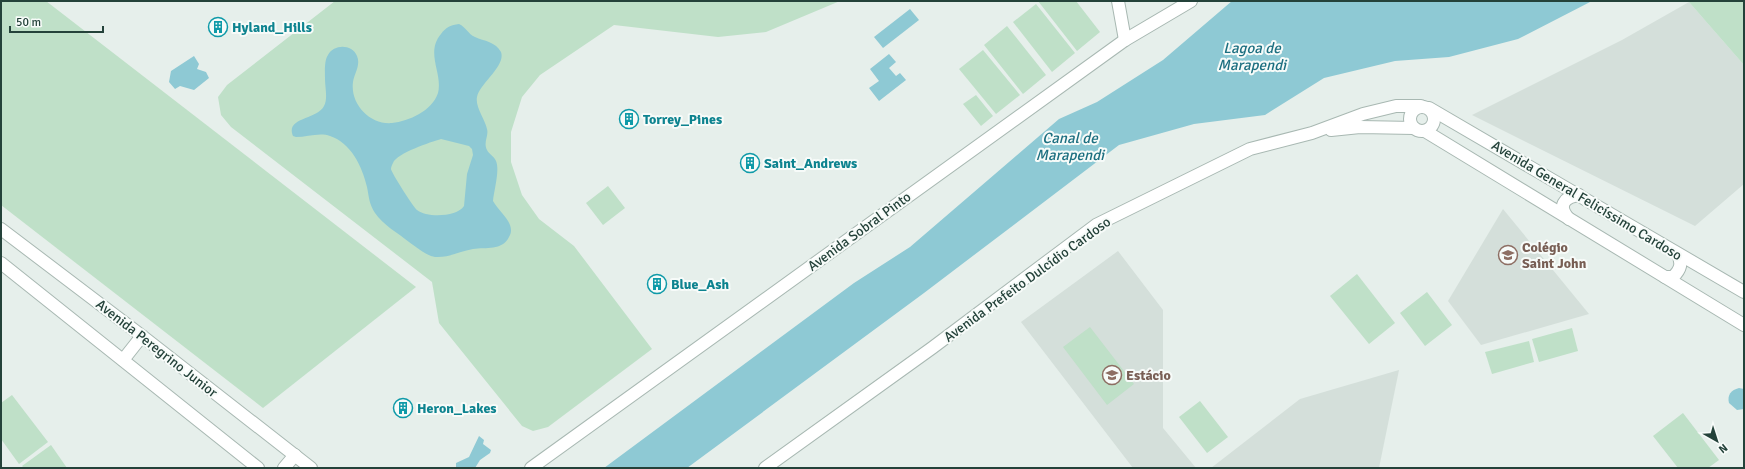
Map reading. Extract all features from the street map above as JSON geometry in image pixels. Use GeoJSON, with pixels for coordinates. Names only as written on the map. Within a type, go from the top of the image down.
{"type":"FeatureCollection","features":[{"type":"Feature","properties":{"kind":"street"},"geometry":{"type":"LineString","coordinates":[[1118,1],[1125,40]]}},
{"type":"Feature","properties":{"kind":"street","name":"Avenida Sobral Pinto"},"geometry":{"type":"LineString","coordinates":[[531,468],[1125,40],[1191,1]]}},
{"type":"Feature","properties":{"kind":"street"},"geometry":{"type":"LineString","coordinates":[[1396,106],[1425,107],[1432,111],[1435,119],[1432,127],[1419,130],[1360,127],[1312,132],[1363,114],[1396,106]]}},
{"type":"Feature","properties":{"kind":"street"},"geometry":{"type":"LineString","coordinates":[[1419,130],[1410,121],[1411,113],[1418,107],[1425,107]]}},
{"type":"Feature","properties":{"kind":"street","name":"Avenida General Felicíssimo Cardoso"},"geometry":{"type":"LineString","coordinates":[[1425,107],[1744,292]]}},
{"type":"Feature","properties":{"kind":"street","name":"Avenida General Felicíssimo Cardoso"},"geometry":{"type":"LineString","coordinates":[[1419,130],[1744,325]]}},
{"type":"Feature","properties":{"kind":"street","name":"Avenida Prefeito Dulcídio Cardoso"},"geometry":{"type":"LineString","coordinates":[[765,468],[932,348],[1096,224],[1250,149],[1312,132]]}},
{"type":"Feature","properties":{"kind":"street"},"geometry":{"type":"LineString","coordinates":[[1569,219],[1563,213],[1562,209],[1564,204],[1571,196],[1579,195]]}},
{"type":"Feature","properties":{"kind":"street","name":"Avenida Peregrino Junior"},"geometry":{"type":"LineString","coordinates":[[1,229],[142,336],[311,468]]}},
{"type":"Feature","properties":{"kind":"street"},"geometry":{"type":"LineString","coordinates":[[1665,277],[1673,277],[1679,271],[1681,262],[1678,254]]}},
{"type":"Feature","properties":{"kind":"street"},"geometry":{"type":"LineString","coordinates":[[1,263],[258,468]]}},
{"type":"Feature","properties":{"kind":"street"},"geometry":{"type":"LineString","coordinates":[[123,360],[142,336]]}},
{"type":"Feature","properties":{"kind":"street"},"geometry":{"type":"LineString","coordinates":[[284,468],[295,455]]}},
{"type":"Feature","properties":{"kind":"shaded area"},"geometry":{"type":"Polygon","coordinates":[[[1689,2],[1744,65],[1744,184],[1695,226],[1472,115],[1622,40],[1689,2]]]}},
{"type":"Feature","properties":{"kind":"shaded area","name":"Colégio Saint John"},"geometry":{"type":"Polygon","coordinates":[[[1503,209],[1589,314],[1481,345],[1448,301],[1503,209]]]}},
{"type":"Feature","properties":{"kind":"shaded area","name":"Estácio"},"geometry":{"type":"Polygon","coordinates":[[[1118,251],[1163,310],[1163,428],[1196,468],[1133,468],[1021,322],[1118,251]]]}},
{"type":"Feature","properties":{"kind":"shaded area"},"geometry":{"type":"Polygon","coordinates":[[[1399,370],[1379,468],[1211,468],[1300,399],[1399,370]]]}},
{"type":"Feature","properties":{"kind":"green space"},"geometry":{"type":"Polygon","coordinates":[[[1,1],[46,1],[416,287],[263,408],[1,205],[1,1]]]}},
{"type":"Feature","properties":{"kind":"green space"},"geometry":{"type":"Polygon","coordinates":[[[335,1],[840,1],[766,32],[718,37],[614,25],[540,75],[522,97],[511,132],[511,162],[522,195],[539,219],[574,246],[652,349],[548,427],[533,431],[522,426],[439,323],[432,282],[231,127],[221,115],[218,97],[227,85],[335,1]]]}},
{"type":"Feature","properties":{"kind":"green space"},"geometry":{"type":"Polygon","coordinates":[[[1038,1],[1076,1],[1100,32],[1077,51],[1038,1]]]}},
{"type":"Feature","properties":{"kind":"green space"},"geometry":{"type":"Polygon","coordinates":[[[1744,1],[1744,65],[1689,2],[1744,1]]]}},
{"type":"Feature","properties":{"kind":"green space"},"geometry":{"type":"Polygon","coordinates":[[[1036,4],[1075,53],[1052,72],[1013,22],[1036,4]]]}},
{"type":"Feature","properties":{"kind":"green space"},"geometry":{"type":"Polygon","coordinates":[[[1007,26],[1046,75],[1023,94],[984,45],[1007,26]]]}},
{"type":"Feature","properties":{"kind":"green space"},"geometry":{"type":"Polygon","coordinates":[[[983,50],[1020,95],[996,114],[959,69],[983,50]]]}},
{"type":"Feature","properties":{"kind":"green space"},"geometry":{"type":"Polygon","coordinates":[[[976,95],[993,116],[981,126],[963,104],[976,95]]]}},
{"type":"Feature","properties":{"kind":"green space"},"geometry":{"type":"Polygon","coordinates":[[[608,186],[625,208],[603,225],[586,203],[608,186]]]}},
{"type":"Feature","properties":{"kind":"green space"},"geometry":{"type":"Polygon","coordinates":[[[1357,274],[1395,323],[1369,344],[1330,296],[1357,274]]]}},
{"type":"Feature","properties":{"kind":"green space"},"geometry":{"type":"Polygon","coordinates":[[[1427,292],[1452,325],[1425,346],[1400,313],[1427,292]]]}},
{"type":"Feature","properties":{"kind":"green space"},"geometry":{"type":"Polygon","coordinates":[[[1090,327],[1134,384],[1107,405],[1063,347],[1090,327]]]}},
{"type":"Feature","properties":{"kind":"green space"},"geometry":{"type":"Polygon","coordinates":[[[1572,328],[1578,351],[1539,362],[1532,339],[1572,328]]]}},
{"type":"Feature","properties":{"kind":"green space"},"geometry":{"type":"Polygon","coordinates":[[[1529,341],[1534,362],[1492,374],[1485,352],[1529,341]]]}},
{"type":"Feature","properties":{"kind":"green space"},"geometry":{"type":"Polygon","coordinates":[[[12,395],[48,442],[19,464],[1,439],[1,403],[12,395]]]}},
{"type":"Feature","properties":{"kind":"green space"},"geometry":{"type":"Polygon","coordinates":[[[1200,401],[1228,437],[1207,453],[1179,417],[1200,401]]]}},
{"type":"Feature","properties":{"kind":"green space"},"geometry":{"type":"Polygon","coordinates":[[[1683,413],[1719,460],[1708,468],[1678,468],[1653,436],[1683,413]]]}},
{"type":"Feature","properties":{"kind":"green space"},"geometry":{"type":"Polygon","coordinates":[[[51,445],[67,468],[24,468],[22,466],[51,445]]]}},
{"type":"Feature","properties":{"kind":"water"},"geometry":{"type":"Polygon","coordinates":[[[1232,1],[1592,1],[1518,39],[1449,57],[1395,61],[1324,78],[1265,115],[1194,124],[1119,145],[924,293],[687,468],[604,468],[854,283],[910,247],[1059,119],[1097,102],[1163,60],[1232,1]]]}},
{"type":"Feature","properties":{"kind":"water"},"geometry":{"type":"Polygon","coordinates":[[[910,9],[919,20],[883,48],[874,37],[910,9]]]}},
{"type":"Feature","properties":{"kind":"water"},"geometry":{"type":"Polygon","coordinates":[[[456,24],[461,25],[475,37],[490,42],[501,52],[502,57],[500,63],[479,92],[477,97],[477,105],[487,129],[486,147],[495,159],[497,165],[493,201],[509,223],[511,232],[506,241],[493,248],[473,249],[435,257],[418,249],[391,229],[378,217],[370,203],[365,179],[359,163],[344,144],[337,139],[326,135],[296,137],[293,136],[292,130],[293,125],[297,122],[315,114],[324,106],[326,96],[326,60],[331,51],[338,47],[351,49],[357,56],[358,63],[353,82],[353,90],[358,105],[369,117],[376,121],[392,123],[406,120],[419,114],[431,105],[438,93],[439,86],[434,56],[436,41],[445,30],[456,24]],[[441,139],[415,148],[396,159],[391,167],[392,172],[407,197],[417,210],[422,213],[442,215],[460,210],[464,206],[467,174],[473,155],[472,149],[469,146],[441,139]]]}},
{"type":"Feature","properties":{"kind":"water"},"geometry":{"type":"Polygon","coordinates":[[[889,54],[896,62],[889,68],[896,76],[900,73],[906,80],[879,101],[869,88],[879,81],[870,69],[889,54]]]}},
{"type":"Feature","properties":{"kind":"water"},"geometry":{"type":"Polygon","coordinates":[[[194,56],[199,64],[197,69],[206,72],[209,78],[194,90],[180,86],[175,89],[169,82],[171,71],[194,56]]]}},
{"type":"Feature","properties":{"kind":"water"},"geometry":{"type":"Polygon","coordinates":[[[1739,388],[1744,389],[1744,409],[1737,410],[1729,403],[1729,395],[1734,390],[1739,388]]]}},
{"type":"Feature","properties":{"kind":"water"},"geometry":{"type":"Polygon","coordinates":[[[479,436],[484,440],[483,444],[491,450],[490,453],[480,460],[475,468],[456,468],[456,463],[469,457],[479,436]]]}},
{"type":"Feature","properties":{"kind":"place","name":"Hyland_Hills"},"geometry":{"type":"Point","coordinates":[218,27]}},
{"type":"Feature","properties":{"kind":"place","name":"Torrey_Pines"},"geometry":{"type":"Point","coordinates":[629,119]}},
{"type":"Feature","properties":{"kind":"place","name":"Saint_Andrews"},"geometry":{"type":"Point","coordinates":[750,163]}},
{"type":"Feature","properties":{"kind":"place","name":"Colégio Saint John"},"geometry":{"type":"Point","coordinates":[1508,255]}},
{"type":"Feature","properties":{"kind":"place","name":"Blue_Ash"},"geometry":{"type":"Point","coordinates":[657,284]}},
{"type":"Feature","properties":{"kind":"place","name":"Estácio"},"geometry":{"type":"Point","coordinates":[1112,375]}},
{"type":"Feature","properties":{"kind":"place","name":"Heron_Lakes"},"geometry":{"type":"Point","coordinates":[403,408]}},
{"type":"Feature","properties":{"kind":"water label","name":"Lagoa de Marapendi"},"geometry":{"type":"Point","coordinates":[1252,56]}},
{"type":"Feature","properties":{"kind":"water label","name":"Canal de Marapendi"},"geometry":{"type":"Point","coordinates":[1070,146]}}]}
